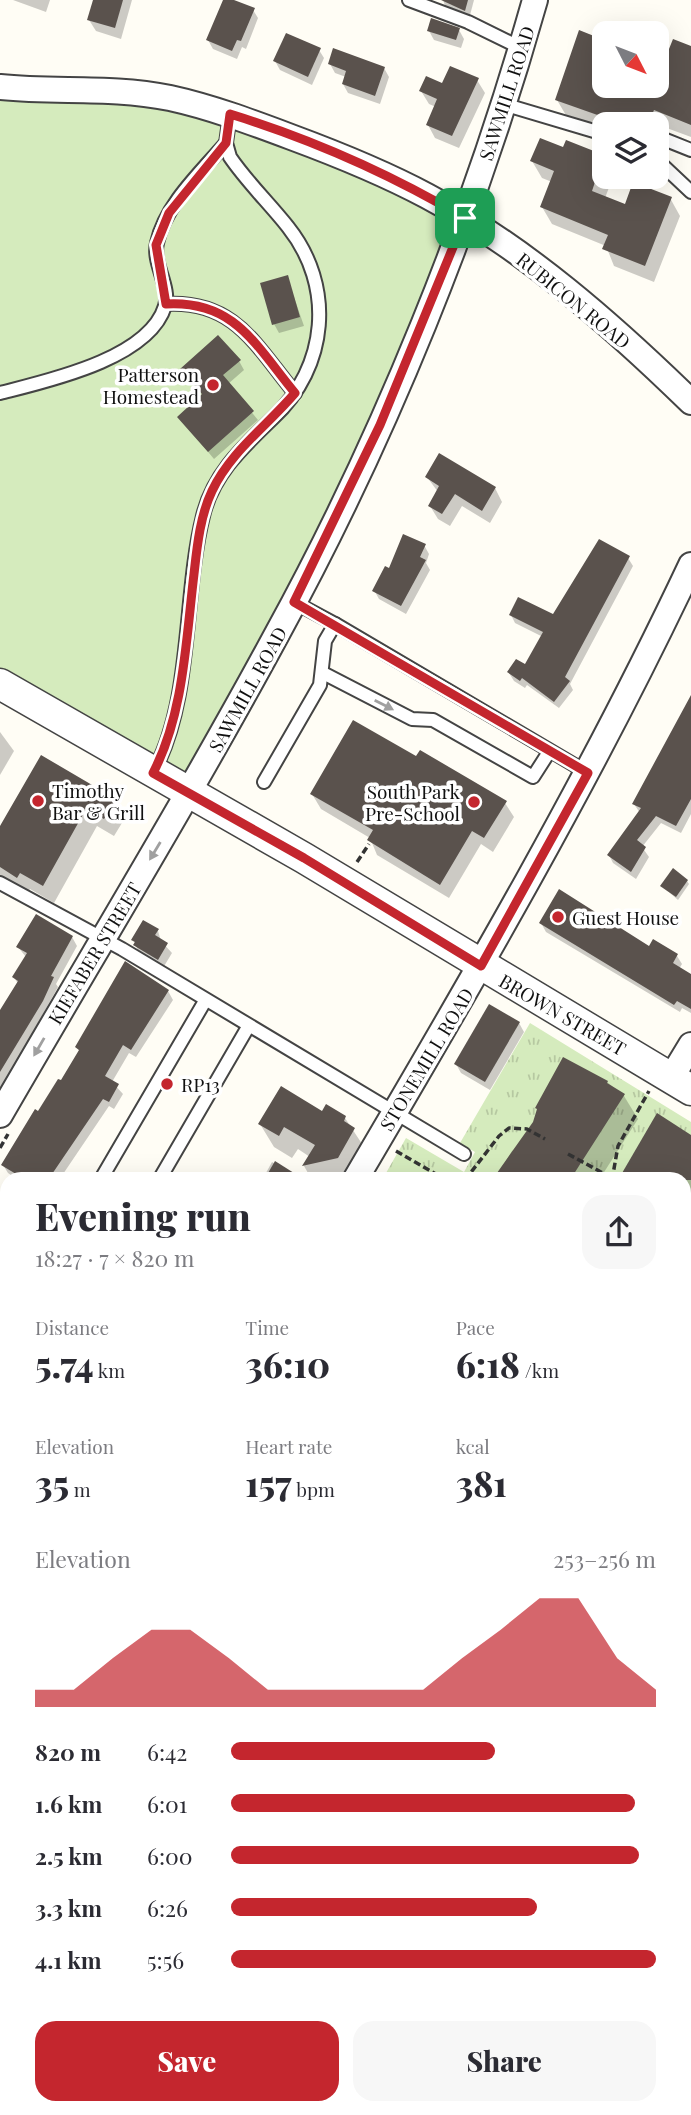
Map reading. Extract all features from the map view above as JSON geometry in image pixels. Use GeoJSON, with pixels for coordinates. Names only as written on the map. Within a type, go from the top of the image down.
{"type":"FeatureCollection","features":[{"type":"Feature","properties":{"kind":"street","name":"SAWMILL ROAD"},"geometry":{"type":"LineString","coordinates":[[191,793],[294,602],[380,425],[465,218],[535,0]]}},
{"type":"Feature","properties":{"kind":"street","name":"RUBICON ROAD"},"geometry":{"type":"LineString","coordinates":[[3,89],[83,88],[135,92],[230,114],[321,148],[427,196],[465,218],[588,309],[691,402]]}},
{"type":"Feature","properties":{"kind":"street","name":"STONEMILL ROAD"},"geometry":{"type":"LineString","coordinates":[[360,1172],[481,966],[588,773],[691,565]]}},
{"type":"Feature","properties":{"kind":"street","name":"BROWN STREET"},"geometry":{"type":"LineString","coordinates":[[0,684],[191,793],[481,966],[671,1086]]}},
{"type":"Feature","properties":{"kind":"street","name":"KIEFABER STREET"},"geometry":{"type":"LineString","coordinates":[[0,1115],[191,793]]}},
{"type":"Feature","properties":{"kind":"street"},"geometry":{"type":"LineString","coordinates":[[671,1086],[691,1045]]}},
{"type":"Feature","properties":{"kind":"lane"},"geometry":{"type":"LineString","coordinates":[[409,0],[468,22],[521,48]]}},
{"type":"Feature","properties":{"kind":"lane"},"geometry":{"type":"LineString","coordinates":[[503,104],[592,130]]}},
{"type":"Feature","properties":{"kind":"lane"},"geometry":{"type":"LineString","coordinates":[[0,393],[39,383],[124,351],[157,321],[166,304],[156,245],[169,213],[226,143],[230,114]]}},
{"type":"Feature","properties":{"kind":"lane"},"geometry":{"type":"LineString","coordinates":[[669,141],[691,150]]}},
{"type":"Feature","properties":{"kind":"lane"},"geometry":{"type":"LineString","coordinates":[[153,773],[164,751],[173,715],[197,547],[211,493],[241,448],[295,393],[310,369],[319,336],[319,301],[312,272],[301,245],[240,172],[226,143]]}},
{"type":"Feature","properties":{"kind":"lane"},"geometry":{"type":"LineString","coordinates":[[669,171],[691,192]]}},
{"type":"Feature","properties":{"kind":"lane"},"geometry":{"type":"LineString","coordinates":[[166,304],[189,303],[213,308],[242,326],[295,393]]}},
{"type":"Feature","properties":{"kind":"lane"},"geometry":{"type":"LineString","coordinates":[[294,602],[543,744],[549,752],[588,773]]}},
{"type":"Feature","properties":{"kind":"lane"},"geometry":{"type":"LineString","coordinates":[[264,782],[323,673],[325,640],[335,624]]}},
{"type":"Feature","properties":{"kind":"lane"},"geometry":{"type":"LineString","coordinates":[[323,673],[412,719],[433,720],[533,777],[549,752]]}},
{"type":"Feature","properties":{"kind":"lane"},"geometry":{"type":"LineString","coordinates":[[0,883],[101,941],[122,949],[248,1027],[464,1154]]}},
{"type":"Feature","properties":{"kind":"lane"},"geometry":{"type":"LineString","coordinates":[[104,1172],[205,1001]]}},
{"type":"Feature","properties":{"kind":"lane"},"geometry":{"type":"LineString","coordinates":[[164,1172],[248,1027]]}},
{"type":"Feature","properties":{"kind":"path"},"geometry":{"type":"LineString","coordinates":[[356,864],[369,844]]}},
{"type":"Feature","properties":{"kind":"path"},"geometry":{"type":"LineString","coordinates":[[613,1172],[618,1146],[671,1086]]}},
{"type":"Feature","properties":{"kind":"path"},"geometry":{"type":"LineString","coordinates":[[471,1172],[499,1136],[509,1128],[527,1129],[545,1139]]}},
{"type":"Feature","properties":{"kind":"path"},"geometry":{"type":"LineString","coordinates":[[378,1141],[432,1172]]}},
{"type":"Feature","properties":{"kind":"path"},"geometry":{"type":"LineString","coordinates":[[568,1154],[600,1172]]}},
{"type":"Feature","properties":{"kind":"green space"},"geometry":{"type":"Polygon","coordinates":[[[0,91],[171,98],[465,218],[380,425],[191,793],[0,684],[0,91]]]}},
{"type":"Feature","properties":{"kind":"green space"},"geometry":{"type":"Polygon","coordinates":[[[530,1023],[691,1122],[691,1172],[464,1172],[475,1152],[460,1143],[530,1023]]]}},
{"type":"Feature","properties":{"kind":"green space"},"geometry":{"type":"Polygon","coordinates":[[[406,1138],[464,1172],[387,1172],[406,1138]]]}},
{"type":"Feature","properties":{"kind":"building"},"geometry":{"type":"Polygon","coordinates":[[[93,0],[123,0],[115,28],[87,20],[93,0]]]}},
{"type":"Feature","properties":{"kind":"building"},"geometry":{"type":"Polygon","coordinates":[[[223,0],[234,0],[255,8],[241,41],[237,40],[232,51],[206,40],[223,0]]]}},
{"type":"Feature","properties":{"kind":"building"},"geometry":{"type":"Polygon","coordinates":[[[441,0],[468,0],[465,11],[441,0]]]}},
{"type":"Feature","properties":{"kind":"building"},"geometry":{"type":"Polygon","coordinates":[[[431,18],[460,28],[456,40],[427,31],[431,18]]]}},
{"type":"Feature","properties":{"kind":"building"},"geometry":{"type":"Polygon","coordinates":[[[579,30],[592,35],[592,98],[669,98],[669,49],[673,39],[691,46],[691,125],[669,116],[669,112],[654,110],[592,113],[555,100],[579,30]]]}},
{"type":"Feature","properties":{"kind":"building"},"geometry":{"type":"Polygon","coordinates":[[[286,33],[321,48],[308,77],[273,61],[286,33]]]}},
{"type":"Feature","properties":{"kind":"building"},"geometry":{"type":"Polygon","coordinates":[[[333,48],[385,67],[375,96],[342,84],[346,71],[328,64],[333,48]]]}},
{"type":"Feature","properties":{"kind":"building"},"geometry":{"type":"Polygon","coordinates":[[[450,66],[479,78],[452,136],[426,125],[437,99],[419,91],[426,76],[442,83],[450,66]]]}},
{"type":"Feature","properties":{"kind":"building"},"geometry":{"type":"Polygon","coordinates":[[[540,138],[563,147],[566,140],[592,150],[592,191],[625,204],[630,189],[651,189],[672,197],[645,266],[602,249],[608,235],[540,207],[554,171],[530,161],[540,138]]]}},
{"type":"Feature","properties":{"kind":"building"},"geometry":{"type":"Polygon","coordinates":[[[288,275],[300,317],[272,325],[260,283],[288,275]]]}},
{"type":"Feature","properties":{"kind":"building","name":"Patterson Homestead"},"geometry":{"type":"Polygon","coordinates":[[[218,335],[241,360],[223,375],[254,411],[208,452],[177,417],[202,394],[180,369],[218,335]]]}},
{"type":"Feature","properties":{"kind":"building"},"geometry":{"type":"Polygon","coordinates":[[[439,453],[496,487],[482,511],[455,494],[442,514],[428,506],[439,486],[425,477],[439,453]]]}},
{"type":"Feature","properties":{"kind":"building"},"geometry":{"type":"Polygon","coordinates":[[[403,534],[426,544],[420,557],[426,560],[401,606],[372,591],[385,566],[389,568],[403,534]]]}},
{"type":"Feature","properties":{"kind":"building"},"geometry":{"type":"Polygon","coordinates":[[[599,539],[630,556],[565,677],[570,681],[554,702],[522,678],[520,681],[507,672],[516,659],[525,664],[543,632],[509,615],[518,597],[553,614],[599,539]]]}},
{"type":"Feature","properties":{"kind":"building"},"geometry":{"type":"Polygon","coordinates":[[[691,695],[691,799],[676,826],[656,816],[637,840],[646,847],[631,872],[607,855],[641,808],[632,804],[691,695]]]}},
{"type":"Feature","properties":{"kind":"building","name":"South Park Pre-School"},"geometry":{"type":"Polygon","coordinates":[[[353,720],[416,756],[420,750],[507,801],[484,838],[472,831],[440,885],[367,840],[373,830],[310,794],[353,720]]]}},
{"type":"Feature","properties":{"kind":"building"},"geometry":{"type":"Polygon","coordinates":[[[41,755],[116,799],[104,819],[86,809],[43,886],[20,873],[17,878],[0,867],[0,826],[41,755]]]}},
{"type":"Feature","properties":{"kind":"building"},"geometry":{"type":"Polygon","coordinates":[[[673,868],[688,880],[676,897],[660,886],[673,868]]]}},
{"type":"Feature","properties":{"kind":"building"},"geometry":{"type":"Polygon","coordinates":[[[559,889],[649,946],[653,939],[678,954],[673,963],[691,974],[691,1009],[677,1001],[674,1005],[539,923],[559,889]]]}},
{"type":"Feature","properties":{"kind":"building"},"geometry":{"type":"Polygon","coordinates":[[[36,914],[73,936],[51,976],[54,977],[43,1001],[0,1072],[0,1010],[18,981],[12,977],[27,953],[16,947],[36,914]]]}},
{"type":"Feature","properties":{"kind":"building"},"geometry":{"type":"Polygon","coordinates":[[[143,920],[159,929],[155,935],[168,943],[158,960],[133,945],[135,942],[131,940],[143,920]]]}},
{"type":"Feature","properties":{"kind":"building"},"geometry":{"type":"Polygon","coordinates":[[[125,961],[169,990],[131,1050],[123,1045],[105,1076],[119,1084],[109,1102],[103,1099],[53,1172],[13,1172],[1,1165],[35,1109],[38,1111],[58,1079],[61,1080],[79,1050],[75,1047],[125,961]]]}},
{"type":"Feature","properties":{"kind":"building"},"geometry":{"type":"Polygon","coordinates":[[[489,1004],[520,1022],[485,1082],[454,1064],[489,1004]]]}},
{"type":"Feature","properties":{"kind":"building"},"geometry":{"type":"Polygon","coordinates":[[[563,1057],[608,1081],[607,1083],[625,1094],[575,1172],[498,1172],[533,1122],[537,1109],[535,1108],[563,1057]]]}},
{"type":"Feature","properties":{"kind":"building"},"geometry":{"type":"Polygon","coordinates":[[[281,1086],[322,1111],[326,1104],[346,1116],[344,1121],[355,1128],[338,1158],[302,1166],[315,1145],[284,1127],[279,1136],[258,1124],[281,1086]]]}},
{"type":"Feature","properties":{"kind":"building"},"geometry":{"type":"Polygon","coordinates":[[[657,1113],[691,1135],[691,1172],[623,1172],[657,1113]]]}},
{"type":"Feature","properties":{"kind":"building"},"geometry":{"type":"Polygon","coordinates":[[[275,1161],[292,1172],[269,1172],[275,1161]]]}},
{"type":"Feature","properties":{"kind":"place","name":"Patterson Homestead"},"geometry":{"type":"Point","coordinates":[213,385]}},
{"type":"Feature","properties":{"kind":"place","name":"Timothy Bar & Grill"},"geometry":{"type":"Point","coordinates":[38,801]}},
{"type":"Feature","properties":{"kind":"place","name":"South Park Pre-School"},"geometry":{"type":"Point","coordinates":[474,802]}},
{"type":"Feature","properties":{"kind":"place","name":"Guest House"},"geometry":{"type":"Point","coordinates":[558,917]}},
{"type":"Feature","properties":{"kind":"place","name":"RP13"},"geometry":{"type":"Point","coordinates":[167,1084]}},
{"type":"Feature","properties":{"kind":"route"},"geometry":{"type":"LineString","coordinates":[[230,114],[321,148],[427,196],[465,218],[380,425],[294,602],[543,744],[549,752],[588,773],[481,966],[304,858],[153,773],[164,751],[170,727],[182,669],[197,547],[203,515],[211,493],[223,470],[241,448],[277,415],[295,393],[242,326],[213,308],[189,303],[166,304],[156,245],[169,213],[226,143],[230,114]]}}]}
